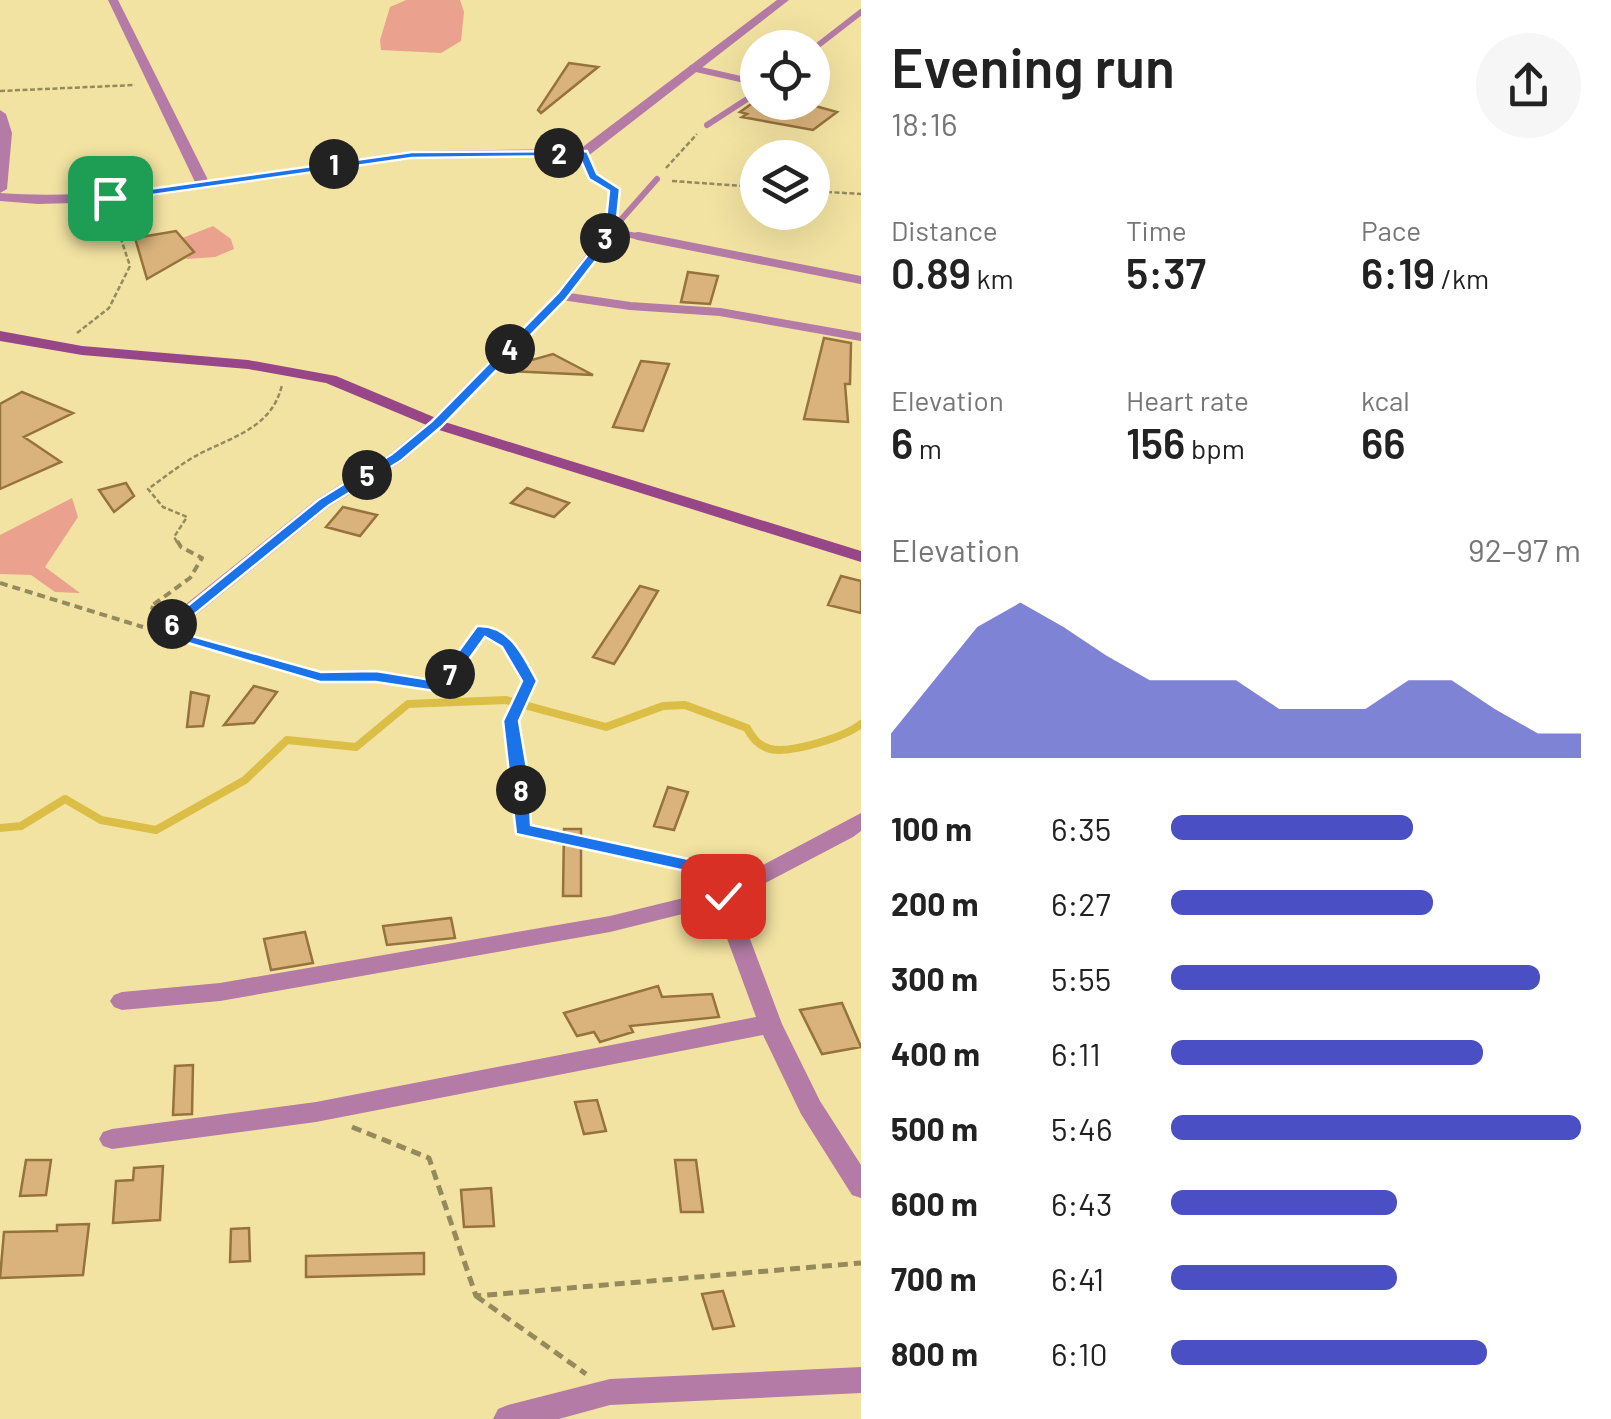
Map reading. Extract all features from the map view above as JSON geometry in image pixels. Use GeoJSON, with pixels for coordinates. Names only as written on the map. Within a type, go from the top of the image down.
{"type":"FeatureCollection","features":[{"type":"Feature","properties":{"kind":"street"},"geometry":{"type":"LineString","coordinates":[[113,0],[204,186]]}},
{"type":"Feature","properties":{"kind":"street"},"geometry":{"type":"LineString","coordinates":[[0,196],[38,200],[110,198],[412,155],[583,153],[784,0]]}},
{"type":"Feature","properties":{"kind":"street"},"geometry":{"type":"LineString","coordinates":[[0,114],[6,133],[0,188]]}},
{"type":"Feature","properties":{"kind":"street"},"geometry":{"type":"LineString","coordinates":[[162,633],[323,503],[397,457],[436,424],[562,296],[615,228]]}},
{"type":"Feature","properties":{"kind":"street"},"geometry":{"type":"LineString","coordinates":[[0,336],[50,348],[286,371],[364,390],[436,424],[861,557]]}},
{"type":"Feature","properties":{"kind":"street"},"geometry":{"type":"LineString","coordinates":[[122,1001],[220,992],[610,924],[723,896],[748,878],[856,829]]}},
{"type":"Feature","properties":{"kind":"street"},"geometry":{"type":"LineString","coordinates":[[723,896],[770,1024],[810,1107],[861,1187]]}},
{"type":"Feature","properties":{"kind":"street"},"geometry":{"type":"LineString","coordinates":[[112,1140],[316,1112],[770,1024]]}},
{"type":"Feature","properties":{"kind":"street"},"geometry":{"type":"LineString","coordinates":[[508,1419],[610,1392],[861,1380]]}},
{"type":"Feature","properties":{"kind":"lane"},"geometry":{"type":"LineString","coordinates":[[830,36],[861,12]]}},
{"type":"Feature","properties":{"kind":"lane"},"geometry":{"type":"LineString","coordinates":[[692,68],[740,79]]}},
{"type":"Feature","properties":{"kind":"lane"},"geometry":{"type":"LineString","coordinates":[[707,124],[740,106]]}},
{"type":"Feature","properties":{"kind":"lane"},"geometry":{"type":"LineString","coordinates":[[657,179],[615,228],[861,280]]}},
{"type":"Feature","properties":{"kind":"lane"},"geometry":{"type":"LineString","coordinates":[[562,296],[630,306],[720,312],[861,337]]}},
{"type":"Feature","properties":{"kind":"path"},"geometry":{"type":"LineString","coordinates":[[0,91],[153,84]]}},
{"type":"Feature","properties":{"kind":"path"},"geometry":{"type":"LineString","coordinates":[[657,179],[707,124]]}},
{"type":"Feature","properties":{"kind":"path"},"geometry":{"type":"LineString","coordinates":[[583,153],[593,177],[614,189],[611,220],[615,228]]}},
{"type":"Feature","properties":{"kind":"path"},"geometry":{"type":"LineString","coordinates":[[657,179],[740,186]]}},
{"type":"Feature","properties":{"kind":"path"},"geometry":{"type":"LineString","coordinates":[[830,193],[861,194]]}},
{"type":"Feature","properties":{"kind":"path"},"geometry":{"type":"LineString","coordinates":[[50,348],[87,328],[110,308],[130,266],[123,253],[110,198]]}},
{"type":"Feature","properties":{"kind":"path"},"geometry":{"type":"LineString","coordinates":[[178,620],[150,607],[190,578],[202,558],[181,548],[174,537],[187,516],[164,506],[148,488],[197,455],[258,427],[279,397],[286,371]]}},
{"type":"Feature","properties":{"kind":"path"},"geometry":{"type":"LineString","coordinates":[[0,582],[320,677],[376,676],[441,687],[483,630],[508,644],[530,681],[511,721],[522,829],[748,878]]}},
{"type":"Feature","properties":{"kind":"path"},"geometry":{"type":"LineString","coordinates":[[316,1112],[429,1158],[476,1296],[610,1392]]}},
{"type":"Feature","properties":{"kind":"path"},"geometry":{"type":"LineString","coordinates":[[476,1296],[861,1264]]}},
{"type":"Feature","properties":{"kind":"shaded area"},"geometry":{"type":"Polygon","coordinates":[[[406,0],[460,0],[464,12],[461,41],[441,53],[381,50],[380,40],[390,7],[406,0]]]}},
{"type":"Feature","properties":{"kind":"shaded area"},"geometry":{"type":"Polygon","coordinates":[[[213,226],[231,239],[234,249],[215,257],[186,259],[191,249],[167,244],[213,226]]]}},
{"type":"Feature","properties":{"kind":"shaded area"},"geometry":{"type":"Polygon","coordinates":[[[72,498],[78,517],[45,567],[80,593],[55,592],[31,575],[0,574],[0,535],[72,498]]]}},
{"type":"Feature","properties":{"kind":"building"},"geometry":{"type":"Polygon","coordinates":[[[569,63],[598,67],[541,113],[538,110],[569,63]]]}},
{"type":"Feature","properties":{"kind":"building"},"geometry":{"type":"Polygon","coordinates":[[[758,120],[826,120],[813,130],[758,120]]]}},
{"type":"Feature","properties":{"kind":"building"},"geometry":{"type":"Polygon","coordinates":[[[176,231],[194,252],[147,279],[135,238],[176,231]]]}},
{"type":"Feature","properties":{"kind":"building"},"geometry":{"type":"Polygon","coordinates":[[[688,272],[718,276],[710,304],[681,302],[688,272]]]}},
{"type":"Feature","properties":{"kind":"building"},"geometry":{"type":"Polygon","coordinates":[[[824,338],[851,343],[850,384],[845,384],[848,422],[804,419],[824,338]]]}},
{"type":"Feature","properties":{"kind":"building"},"geometry":{"type":"Polygon","coordinates":[[[553,354],[593,375],[507,371],[507,367],[553,354]]]}},
{"type":"Feature","properties":{"kind":"building"},"geometry":{"type":"Polygon","coordinates":[[[641,361],[669,364],[643,431],[613,427],[641,361]]]}},
{"type":"Feature","properties":{"kind":"building"},"geometry":{"type":"Polygon","coordinates":[[[22,392],[73,413],[24,437],[61,462],[0,489],[0,404],[22,392]]]}},
{"type":"Feature","properties":{"kind":"building"},"geometry":{"type":"Polygon","coordinates":[[[126,483],[134,496],[114,512],[99,490],[126,483]]]}},
{"type":"Feature","properties":{"kind":"building"},"geometry":{"type":"Polygon","coordinates":[[[527,488],[569,503],[554,517],[511,503],[527,488]]]}},
{"type":"Feature","properties":{"kind":"building"},"geometry":{"type":"Polygon","coordinates":[[[343,507],[377,515],[360,536],[326,527],[343,507]]]}},
{"type":"Feature","properties":{"kind":"building"},"geometry":{"type":"Polygon","coordinates":[[[841,576],[861,581],[861,613],[828,605],[841,576]]]}},
{"type":"Feature","properties":{"kind":"building"},"geometry":{"type":"Polygon","coordinates":[[[640,586],[658,591],[614,664],[593,657],[640,586]]]}},
{"type":"Feature","properties":{"kind":"building"},"geometry":{"type":"Polygon","coordinates":[[[254,686],[277,692],[254,723],[224,725],[254,686]]]}},
{"type":"Feature","properties":{"kind":"building"},"geometry":{"type":"Polygon","coordinates":[[[191,692],[209,696],[203,726],[187,727],[191,692]]]}},
{"type":"Feature","properties":{"kind":"building"},"geometry":{"type":"Polygon","coordinates":[[[668,787],[688,792],[674,830],[654,826],[668,787]]]}},
{"type":"Feature","properties":{"kind":"building"},"geometry":{"type":"Polygon","coordinates":[[[564,829],[581,829],[581,896],[563,896],[564,829]]]}},
{"type":"Feature","properties":{"kind":"building"},"geometry":{"type":"Polygon","coordinates":[[[451,918],[455,938],[387,945],[383,926],[451,918]]]}},
{"type":"Feature","properties":{"kind":"building"},"geometry":{"type":"Polygon","coordinates":[[[305,932],[313,963],[271,970],[264,939],[305,932]]]}},
{"type":"Feature","properties":{"kind":"building"},"geometry":{"type":"Polygon","coordinates":[[[658,986],[662,997],[712,994],[719,1017],[630,1026],[633,1032],[600,1042],[594,1032],[577,1036],[564,1013],[658,986]]]}},
{"type":"Feature","properties":{"kind":"building"},"geometry":{"type":"Polygon","coordinates":[[[842,1003],[861,1047],[822,1054],[800,1010],[842,1003]]]}},
{"type":"Feature","properties":{"kind":"building"},"geometry":{"type":"Polygon","coordinates":[[[193,1065],[192,1114],[173,1115],[175,1066],[193,1065]]]}},
{"type":"Feature","properties":{"kind":"building"},"geometry":{"type":"Polygon","coordinates":[[[597,1100],[606,1131],[584,1134],[575,1102],[597,1100]]]}},
{"type":"Feature","properties":{"kind":"building"},"geometry":{"type":"Polygon","coordinates":[[[26,1160],[51,1160],[46,1195],[20,1196],[26,1160]]]}},
{"type":"Feature","properties":{"kind":"building"},"geometry":{"type":"Polygon","coordinates":[[[675,1160],[696,1160],[703,1212],[681,1212],[675,1160]]]}},
{"type":"Feature","properties":{"kind":"building"},"geometry":{"type":"Polygon","coordinates":[[[163,1166],[160,1220],[113,1223],[116,1181],[133,1180],[134,1168],[163,1166]]]}},
{"type":"Feature","properties":{"kind":"building"},"geometry":{"type":"Polygon","coordinates":[[[491,1188],[494,1226],[464,1227],[461,1190],[491,1188]]]}},
{"type":"Feature","properties":{"kind":"building"},"geometry":{"type":"Polygon","coordinates":[[[89,1224],[83,1275],[0,1278],[4,1232],[57,1231],[57,1225],[89,1224]]]}},
{"type":"Feature","properties":{"kind":"building"},"geometry":{"type":"Polygon","coordinates":[[[249,1228],[250,1261],[230,1262],[231,1229],[249,1228]]]}},
{"type":"Feature","properties":{"kind":"building"},"geometry":{"type":"Polygon","coordinates":[[[424,1253],[424,1274],[306,1277],[306,1256],[424,1253]]]}},
{"type":"Feature","properties":{"kind":"building"},"geometry":{"type":"Polygon","coordinates":[[[723,1291],[734,1326],[713,1329],[702,1294],[723,1291]]]}},
{"type":"Feature","properties":{"kind":"waterway"},"geometry":{"type":"LineString","coordinates":[[0,828],[21,826],[65,799],[101,820],[156,830],[245,780],[287,740],[356,747],[408,704],[506,700],[606,727],[663,706],[685,705],[747,728],[759,743],[779,750],[817,743],[861,724]]}},
{"type":"Feature","properties":{"kind":"route"},"geometry":{"type":"LineString","coordinates":[[110,198],[412,155],[583,153],[593,177],[614,189],[611,220],[618,224],[562,296],[436,424],[397,457],[323,503],[162,633],[320,677],[376,676],[441,687],[483,630],[508,644],[530,681],[511,721],[522,829],[748,878],[723,896]]}}]}
